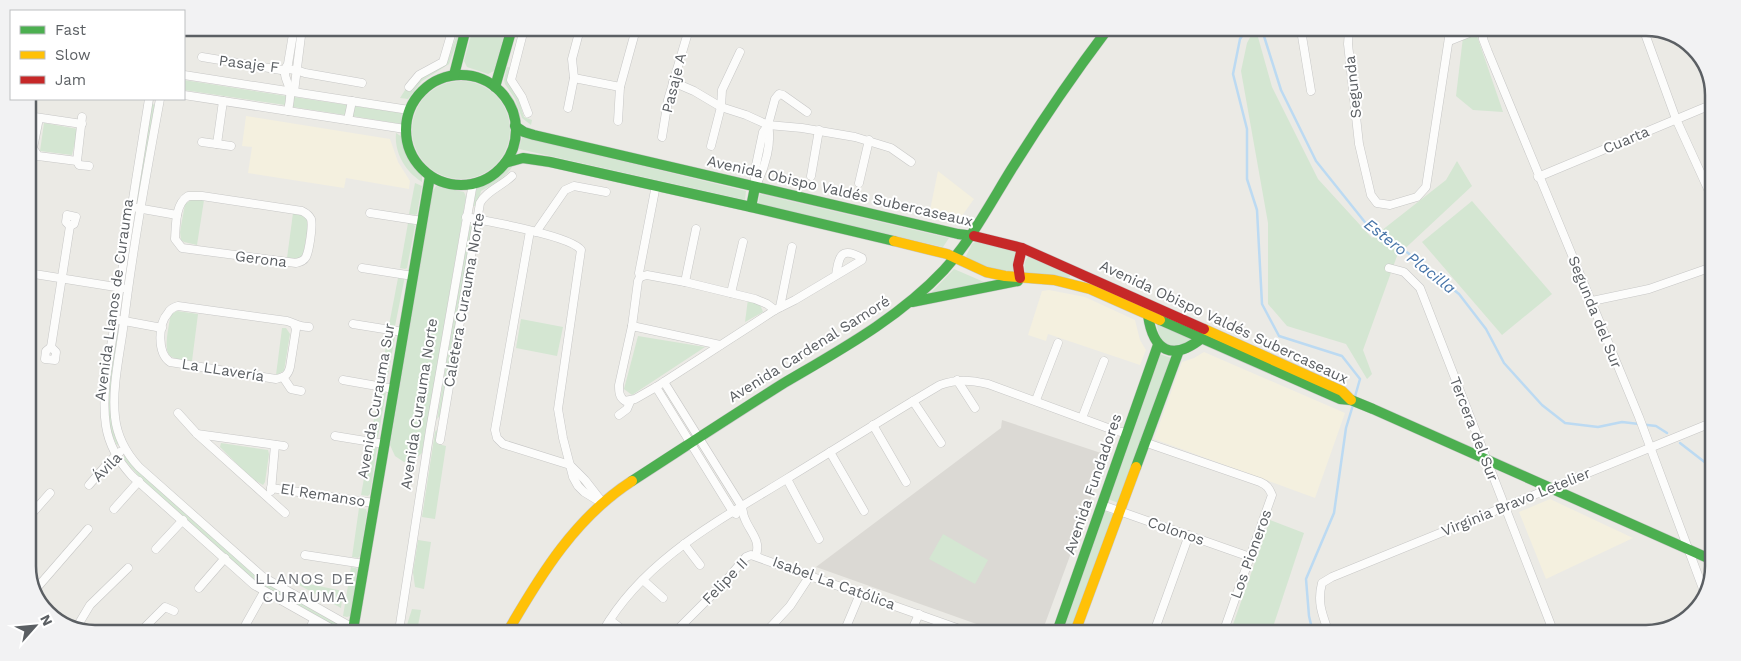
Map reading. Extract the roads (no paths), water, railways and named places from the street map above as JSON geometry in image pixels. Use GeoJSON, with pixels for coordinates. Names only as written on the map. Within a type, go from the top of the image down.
{"type":"FeatureCollection","features":[{"type":"Feature","properties":{"kind":"street"},"geometry":{"type":"LineString","coordinates":[[292,92],[284,76],[293,36]]}},
{"type":"Feature","properties":{"kind":"street"},"geometry":{"type":"LineString","coordinates":[[288,111],[301,36]]}},
{"type":"Feature","properties":{"kind":"street"},"geometry":{"type":"LineString","coordinates":[[409,87],[419,75],[443,62],[451,36]]}},
{"type":"Feature","properties":{"kind":"street"},"geometry":{"type":"LineString","coordinates":[[454,75],[464,36]]}},
{"type":"Feature","properties":{"kind":"street"},"geometry":{"type":"LineString","coordinates":[[495,87],[510,36]]}},
{"type":"Feature","properties":{"kind":"street"},"geometry":{"type":"LineString","coordinates":[[522,36],[511,81],[522,97],[528,113]]}},
{"type":"Feature","properties":{"kind":"street"},"geometry":{"type":"LineString","coordinates":[[568,108],[574,78],[572,59],[578,36]]}},
{"type":"Feature","properties":{"kind":"street"},"geometry":{"type":"LineString","coordinates":[[618,121],[620,87],[634,36]]}},
{"type":"Feature","properties":{"kind":"street","name":"Pasaje A"},"geometry":{"type":"LineString","coordinates":[[662,137],[668,100],[687,36]]}},
{"type":"Feature","properties":{"kind":"street","name":"Avenida Cardenal Samoré"},"geometry":{"type":"LineString","coordinates":[[512,625],[554,556],[602,502],[695,440],[877,327],[910,303],[933,281],[956,256],[970,237],[1048,112],[1103,36]]}},
{"type":"Feature","properties":{"kind":"street"},"geometry":{"type":"LineString","coordinates":[[1302,36],[1311,91]]}},
{"type":"Feature","properties":{"kind":"street","name":"Segunda"},"geometry":{"type":"LineString","coordinates":[[1349,36],[1359,144],[1371,195],[1377,203],[1390,205],[1417,197],[1424,191],[1428,183],[1449,41]]}},
{"type":"Feature","properties":{"kind":"street"},"geometry":{"type":"LineString","coordinates":[[1450,36],[1449,41],[1462,36]]}},
{"type":"Feature","properties":{"kind":"street","name":"Segunda del Sur"},"geometry":{"type":"LineString","coordinates":[[1483,36],[1538,177],[1592,301],[1639,417],[1702,586]]}},
{"type":"Feature","properties":{"kind":"street"},"geometry":{"type":"LineString","coordinates":[[1646,36],[1676,120],[1705,184]]}},
{"type":"Feature","properties":{"kind":"street"},"geometry":{"type":"LineString","coordinates":[[711,146],[721,106],[722,90],[740,52]]}},
{"type":"Feature","properties":{"kind":"street","name":"Pasaje F"},"geometry":{"type":"LineString","coordinates":[[202,57],[280,70],[286,68],[296,70]]}},
{"type":"Feature","properties":{"kind":"street"},"geometry":{"type":"LineString","coordinates":[[503,59],[515,63]]}},
{"type":"Feature","properties":{"kind":"street"},"geometry":{"type":"LineString","coordinates":[[296,70],[362,83]]}},
{"type":"Feature","properties":{"kind":"street"},"geometry":{"type":"LineString","coordinates":[[185,75],[409,110]]}},
{"type":"Feature","properties":{"kind":"street"},"geometry":{"type":"LineString","coordinates":[[454,75],[477,77],[495,87],[509,105],[516,126],[514,142],[505,163],[490,177],[473,183],[457,185],[443,182],[430,176],[416,163],[408,147],[405,129],[409,110],[414,99],[432,82],[454,75]]}},
{"type":"Feature","properties":{"kind":"street"},"geometry":{"type":"LineString","coordinates":[[574,78],[620,87]]}},
{"type":"Feature","properties":{"kind":"street"},"geometry":{"type":"LineString","coordinates":[[673,82],[721,106],[768,125],[819,130],[869,140],[891,148],[910,162]]}},
{"type":"Feature","properties":{"kind":"street"},"geometry":{"type":"LineString","coordinates":[[751,207],[755,187],[755,170],[763,132],[768,125],[775,99],[779,94],[783,95],[807,112]]}},
{"type":"Feature","properties":{"kind":"street"},"geometry":{"type":"LineString","coordinates":[[185,95],[405,129]]}},
{"type":"Feature","properties":{"kind":"street","name":"Avenida Llanos de Curauma"},"geometry":{"type":"LineString","coordinates":[[149,100],[119,287],[105,393],[107,429],[116,455],[126,469],[182,520],[264,592],[324,625]]}},
{"type":"Feature","properties":{"kind":"street","name":"Avenida Llanos de Curauma"},"geometry":{"type":"LineString","coordinates":[[160,100],[128,289],[115,394],[116,424],[125,449],[139,467],[263,577],[345,625]]}},
{"type":"Feature","properties":{"kind":"street"},"geometry":{"type":"LineString","coordinates":[[217,144],[223,101]]}},
{"type":"Feature","properties":{"kind":"street"},"geometry":{"type":"LineString","coordinates":[[348,120],[352,101]]}},
{"type":"Feature","properties":{"kind":"street","name":"Cuarta"},"geometry":{"type":"LineString","coordinates":[[1538,177],[1705,107]]}},
{"type":"Feature","properties":{"kind":"street"},"geometry":{"type":"LineString","coordinates":[[36,117],[82,121],[77,161]]}},
{"type":"Feature","properties":{"kind":"street"},"geometry":{"type":"LineString","coordinates":[[36,133],[39,118]]}},
{"type":"Feature","properties":{"kind":"street","name":"Avenida Obispo Valdés Subercaseaux"},"geometry":{"type":"LineString","coordinates":[[516,126],[534,136],[970,237],[986,238],[1022,248],[1342,391],[1351,400]]}},
{"type":"Feature","properties":{"kind":"street"},"geometry":{"type":"LineString","coordinates":[[812,176],[819,130]]}},
{"type":"Feature","properties":{"kind":"street"},"geometry":{"type":"LineString","coordinates":[[859,183],[869,140]]}},
{"type":"Feature","properties":{"kind":"street"},"geometry":{"type":"LineString","coordinates":[[202,142],[231,146]]}},
{"type":"Feature","properties":{"kind":"street"},"geometry":{"type":"LineString","coordinates":[[36,155],[77,161],[79,165],[89,166]]}},
{"type":"Feature","properties":{"kind":"street","name":"Avenida Obispo Valdés Subercaseaux"},"geometry":{"type":"LineString","coordinates":[[505,163],[523,158],[534,159],[656,185],[956,256],[966,265],[984,272],[1063,282],[1090,290],[1340,399],[1351,400]]}},
{"type":"Feature","properties":{"kind":"street","name":"Avenida Curauma Sur"},"geometry":{"type":"LineString","coordinates":[[355,625],[430,176]]}},
{"type":"Feature","properties":{"kind":"street","name":"Caletera Curauma Norte"},"geometry":{"type":"LineString","coordinates":[[440,440],[480,203],[484,196],[512,176]]}},
{"type":"Feature","properties":{"kind":"street","name":"Avenida Curauma Norte"},"geometry":{"type":"LineString","coordinates":[[400,625],[430,430],[473,183]]}},
{"type":"Feature","properties":{"kind":"street"},"geometry":{"type":"LineString","coordinates":[[630,402],[621,398],[619,393],[640,277],[638,273],[656,185]]}},
{"type":"Feature","properties":{"kind":"street"},"geometry":{"type":"LineString","coordinates":[[570,465],[503,444],[497,438],[495,430],[533,231],[565,190],[574,186],[606,192]]}},
{"type":"Feature","properties":{"kind":"street","name":"Gerona"},"geometry":{"type":"LineString","coordinates":[[195,195],[302,212],[307,214],[312,222],[307,256],[296,263],[182,248],[175,239],[177,215],[184,198],[195,195]]}},
{"type":"Feature","properties":{"kind":"street"},"geometry":{"type":"LineString","coordinates":[[132,207],[177,215]]}},
{"type":"Feature","properties":{"kind":"street"},"geometry":{"type":"LineString","coordinates":[[370,213],[422,221]]}},
{"type":"Feature","properties":{"kind":"street"},"geometry":{"type":"LineString","coordinates":[[466,218],[533,231],[580,247],[582,254],[558,409],[573,477],[584,492],[602,502]]}},
{"type":"Feature","properties":{"kind":"street"},"geometry":{"type":"LineString","coordinates":[[51,347],[70,226]]}},
{"type":"Feature","properties":{"kind":"street"},"geometry":{"type":"LineString","coordinates":[[685,282],[696,229]]}},
{"type":"Feature","properties":{"kind":"street"},"geometry":{"type":"LineString","coordinates":[[731,293],[743,242]]}},
{"type":"Feature","properties":{"kind":"street"},"geometry":{"type":"LineString","coordinates":[[778,309],[792,247]]}},
{"type":"Feature","properties":{"kind":"street"},"geometry":{"type":"LineString","coordinates":[[1020,278],[1018,265],[1022,248]]}},
{"type":"Feature","properties":{"kind":"street"},"geometry":{"type":"LineString","coordinates":[[362,268],[413,276]]}},
{"type":"Feature","properties":{"kind":"street","name":"Tercera del Sur"},"geometry":{"type":"LineString","coordinates":[[1389,268],[1404,272],[1420,288],[1551,625]]}},
{"type":"Feature","properties":{"kind":"street"},"geometry":{"type":"LineString","coordinates":[[1592,301],[1649,289],[1705,269]]}},
{"type":"Feature","properties":{"kind":"street"},"geometry":{"type":"LineString","coordinates":[[36,274],[128,289]]}},
{"type":"Feature","properties":{"kind":"street"},"geometry":{"type":"LineString","coordinates":[[640,277],[647,275],[685,282],[731,293],[778,309]]}},
{"type":"Feature","properties":{"kind":"street"},"geometry":{"type":"LineString","coordinates":[[619,415],[627,409],[630,402],[836,275]]}},
{"type":"Feature","properties":{"kind":"street"},"geometry":{"type":"LineString","coordinates":[[910,303],[986,286],[1041,280]]}},
{"type":"Feature","properties":{"kind":"street"},"geometry":{"type":"LineString","coordinates":[[115,319],[162,328],[166,314],[178,306],[287,321],[300,327],[309,327]]}},
{"type":"Feature","properties":{"kind":"street"},"geometry":{"type":"LineString","coordinates":[[1148,315],[1151,332],[1158,345],[1168,351],[1178,353],[1187,350],[1202,338]]}},
{"type":"Feature","properties":{"kind":"street","name":"La LLavería"},"geometry":{"type":"LineString","coordinates":[[162,328],[161,351],[165,359],[170,362],[276,379],[284,378],[290,367],[296,329],[294,324]]}},
{"type":"Feature","properties":{"kind":"street"},"geometry":{"type":"LineString","coordinates":[[353,324],[403,332]]}},
{"type":"Feature","properties":{"kind":"street"},"geometry":{"type":"LineString","coordinates":[[632,326],[720,345]]}},
{"type":"Feature","properties":{"kind":"street"},"geometry":{"type":"LineString","coordinates":[[1036,400],[1058,343]]}},
{"type":"Feature","properties":{"kind":"street","name":"Avenida Fundadores"},"geometry":{"type":"LineString","coordinates":[[1059,625],[1158,345]]}},
{"type":"Feature","properties":{"kind":"street"},"geometry":{"type":"LineString","coordinates":[[1077,625],[1118,510],[1178,353]]}},
{"type":"Feature","properties":{"kind":"street"},"geometry":{"type":"LineString","coordinates":[[1082,418],[1104,361]]}},
{"type":"Feature","properties":{"kind":"street","name":"La LLavería"},"geometry":{"type":"LineString","coordinates":[[284,378],[291,389],[301,390]]}},
{"type":"Feature","properties":{"kind":"street"},"geometry":{"type":"LineString","coordinates":[[607,625],[643,580],[662,561],[684,544],[742,506],[940,385],[969,379],[1036,400],[1116,431],[1127,433]]}},
{"type":"Feature","properties":{"kind":"street"},"geometry":{"type":"LineString","coordinates":[[344,380],[394,389]]}},
{"type":"Feature","properties":{"kind":"street"},"geometry":{"type":"LineString","coordinates":[[957,380],[975,408]]}},
{"type":"Feature","properties":{"kind":"street"},"geometry":{"type":"LineString","coordinates":[[664,382],[733,512],[745,519]]}},
{"type":"Feature","properties":{"kind":"street"},"geometry":{"type":"LineString","coordinates":[[656,387],[742,506],[745,519],[756,540],[758,549],[756,555]]}},
{"type":"Feature","properties":{"kind":"street"},"geometry":{"type":"LineString","coordinates":[[1351,400],[1705,557]]}},
{"type":"Feature","properties":{"kind":"street"},"geometry":{"type":"LineString","coordinates":[[913,401],[941,443]]}},
{"type":"Feature","properties":{"kind":"street","name":"El Remanso"},"geometry":{"type":"LineString","coordinates":[[178,413],[197,434],[285,513]]}},
{"type":"Feature","properties":{"kind":"street"},"geometry":{"type":"LineString","coordinates":[[430,430],[444,417]]}},
{"type":"Feature","properties":{"kind":"street","name":"Virginia Bravo Letelier"},"geometry":{"type":"LineString","coordinates":[[1326,625],[1319,596],[1322,583],[1332,577],[1551,488],[1649,444],[1705,425]]}},
{"type":"Feature","properties":{"kind":"street"},"geometry":{"type":"LineString","coordinates":[[873,426],[906,482]]}},
{"type":"Feature","properties":{"kind":"street"},"geometry":{"type":"LineString","coordinates":[[197,434],[284,446]]}},
{"type":"Feature","properties":{"kind":"street"},"geometry":{"type":"LineString","coordinates":[[335,436],[384,444]]}},
{"type":"Feature","properties":{"kind":"street","name":"Los Pioneros"},"geometry":{"type":"LineString","coordinates":[[1144,442],[1265,484],[1272,495],[1226,625]]}},
{"type":"Feature","properties":{"kind":"street","name":"El Remanso"},"geometry":{"type":"LineString","coordinates":[[270,499],[275,445]]}},
{"type":"Feature","properties":{"kind":"street","name":"Ávila"},"geometry":{"type":"LineString","coordinates":[[89,485],[116,455],[125,449]]}},
{"type":"Feature","properties":{"kind":"street"},"geometry":{"type":"LineString","coordinates":[[830,452],[864,511]]}},
{"type":"Feature","properties":{"kind":"street"},"geometry":{"type":"LineString","coordinates":[[787,479],[819,539]]}},
{"type":"Feature","properties":{"kind":"street"},"geometry":{"type":"LineString","coordinates":[[114,509],[139,481]]}},
{"type":"Feature","properties":{"kind":"street","name":"El Remanso"},"geometry":{"type":"LineString","coordinates":[[271,488],[374,503]]}},
{"type":"Feature","properties":{"kind":"street"},"geometry":{"type":"LineString","coordinates":[[36,509],[50,493]]}},
{"type":"Feature","properties":{"kind":"street","name":"Colonos"},"geometry":{"type":"LineString","coordinates":[[1102,505],[1250,557]]}},
{"type":"Feature","properties":{"kind":"street"},"geometry":{"type":"LineString","coordinates":[[156,549],[182,520]]}},
{"type":"Feature","properties":{"kind":"street"},"geometry":{"type":"LineString","coordinates":[[40,585],[88,529]]}},
{"type":"Feature","properties":{"kind":"street"},"geometry":{"type":"LineString","coordinates":[[1157,625],[1189,535]]}},
{"type":"Feature","properties":{"kind":"street"},"geometry":{"type":"LineString","coordinates":[[684,544],[700,565]]}},
{"type":"Feature","properties":{"kind":"street"},"geometry":{"type":"LineString","coordinates":[[305,554],[364,564]]}},
{"type":"Feature","properties":{"kind":"street","name":"Felipe II"},"geometry":{"type":"LineString","coordinates":[[682,625],[723,584],[746,557],[752,554],[756,555]]}},
{"type":"Feature","properties":{"kind":"street","name":"Isabel La Católica"},"geometry":{"type":"LineString","coordinates":[[756,555],[949,625]]}},
{"type":"Feature","properties":{"kind":"street"},"geometry":{"type":"LineString","coordinates":[[199,588],[225,558]]}},
{"type":"Feature","properties":{"kind":"street"},"geometry":{"type":"LineString","coordinates":[[79,623],[90,605],[128,568]]}},
{"type":"Feature","properties":{"kind":"street"},"geometry":{"type":"LineString","coordinates":[[773,625],[790,606],[810,574]]}},
{"type":"Feature","properties":{"kind":"street"},"geometry":{"type":"LineString","coordinates":[[643,580],[663,598]]}},
{"type":"Feature","properties":{"kind":"street"},"geometry":{"type":"LineString","coordinates":[[246,624],[264,592]]}},
{"type":"Feature","properties":{"kind":"street"},"geometry":{"type":"LineString","coordinates":[[847,625],[860,594]]}},
{"type":"Feature","properties":{"kind":"street"},"geometry":{"type":"LineString","coordinates":[[147,625],[165,607],[174,611]]}},
{"type":"Feature","properties":{"kind":"street"},"geometry":{"type":"LineString","coordinates":[[914,625],[919,614]]}},
{"type":"Feature","properties":{"kind":"street"},"geometry":{"type":"LineString","coordinates":[[312,625],[314,620]]}},
{"type":"Feature","properties":{"kind":"street"},"geometry":{"type":"LineString","coordinates":[[610,620],[616,625]]}},
{"type":"Feature","properties":{"kind":"waterway"},"geometry":{"type":"LineString","coordinates":[[1242,36],[1233,74],[1247,129],[1247,179],[1257,210],[1262,304],[1279,336],[1342,356],[1360,379],[1354,400]]}},
{"type":"Feature","properties":{"kind":"waterway","name":"Estero Placilla"},"geometry":{"type":"LineString","coordinates":[[1264,36],[1281,90],[1316,161],[1368,226],[1408,253],[1459,294],[1486,329],[1504,363],[1542,405],[1565,423],[1598,427],[1622,422],[1656,426],[1667,433]]}},
{"type":"Feature","properties":{"kind":"waterway"},"geometry":{"type":"LineString","coordinates":[[1311,625],[1306,579],[1334,513],[1346,428],[1353,405]]}},
{"type":"Feature","properties":{"kind":"waterway","name":"Estero Placilla"},"geometry":{"type":"LineString","coordinates":[[1680,443],[1705,462]]}},
{"type":"Feature","properties":{"kind":"district","name":"LLANOS DE CURAUMA"},"geometry":{"type":"Point","coordinates":[305,587]}}]}
